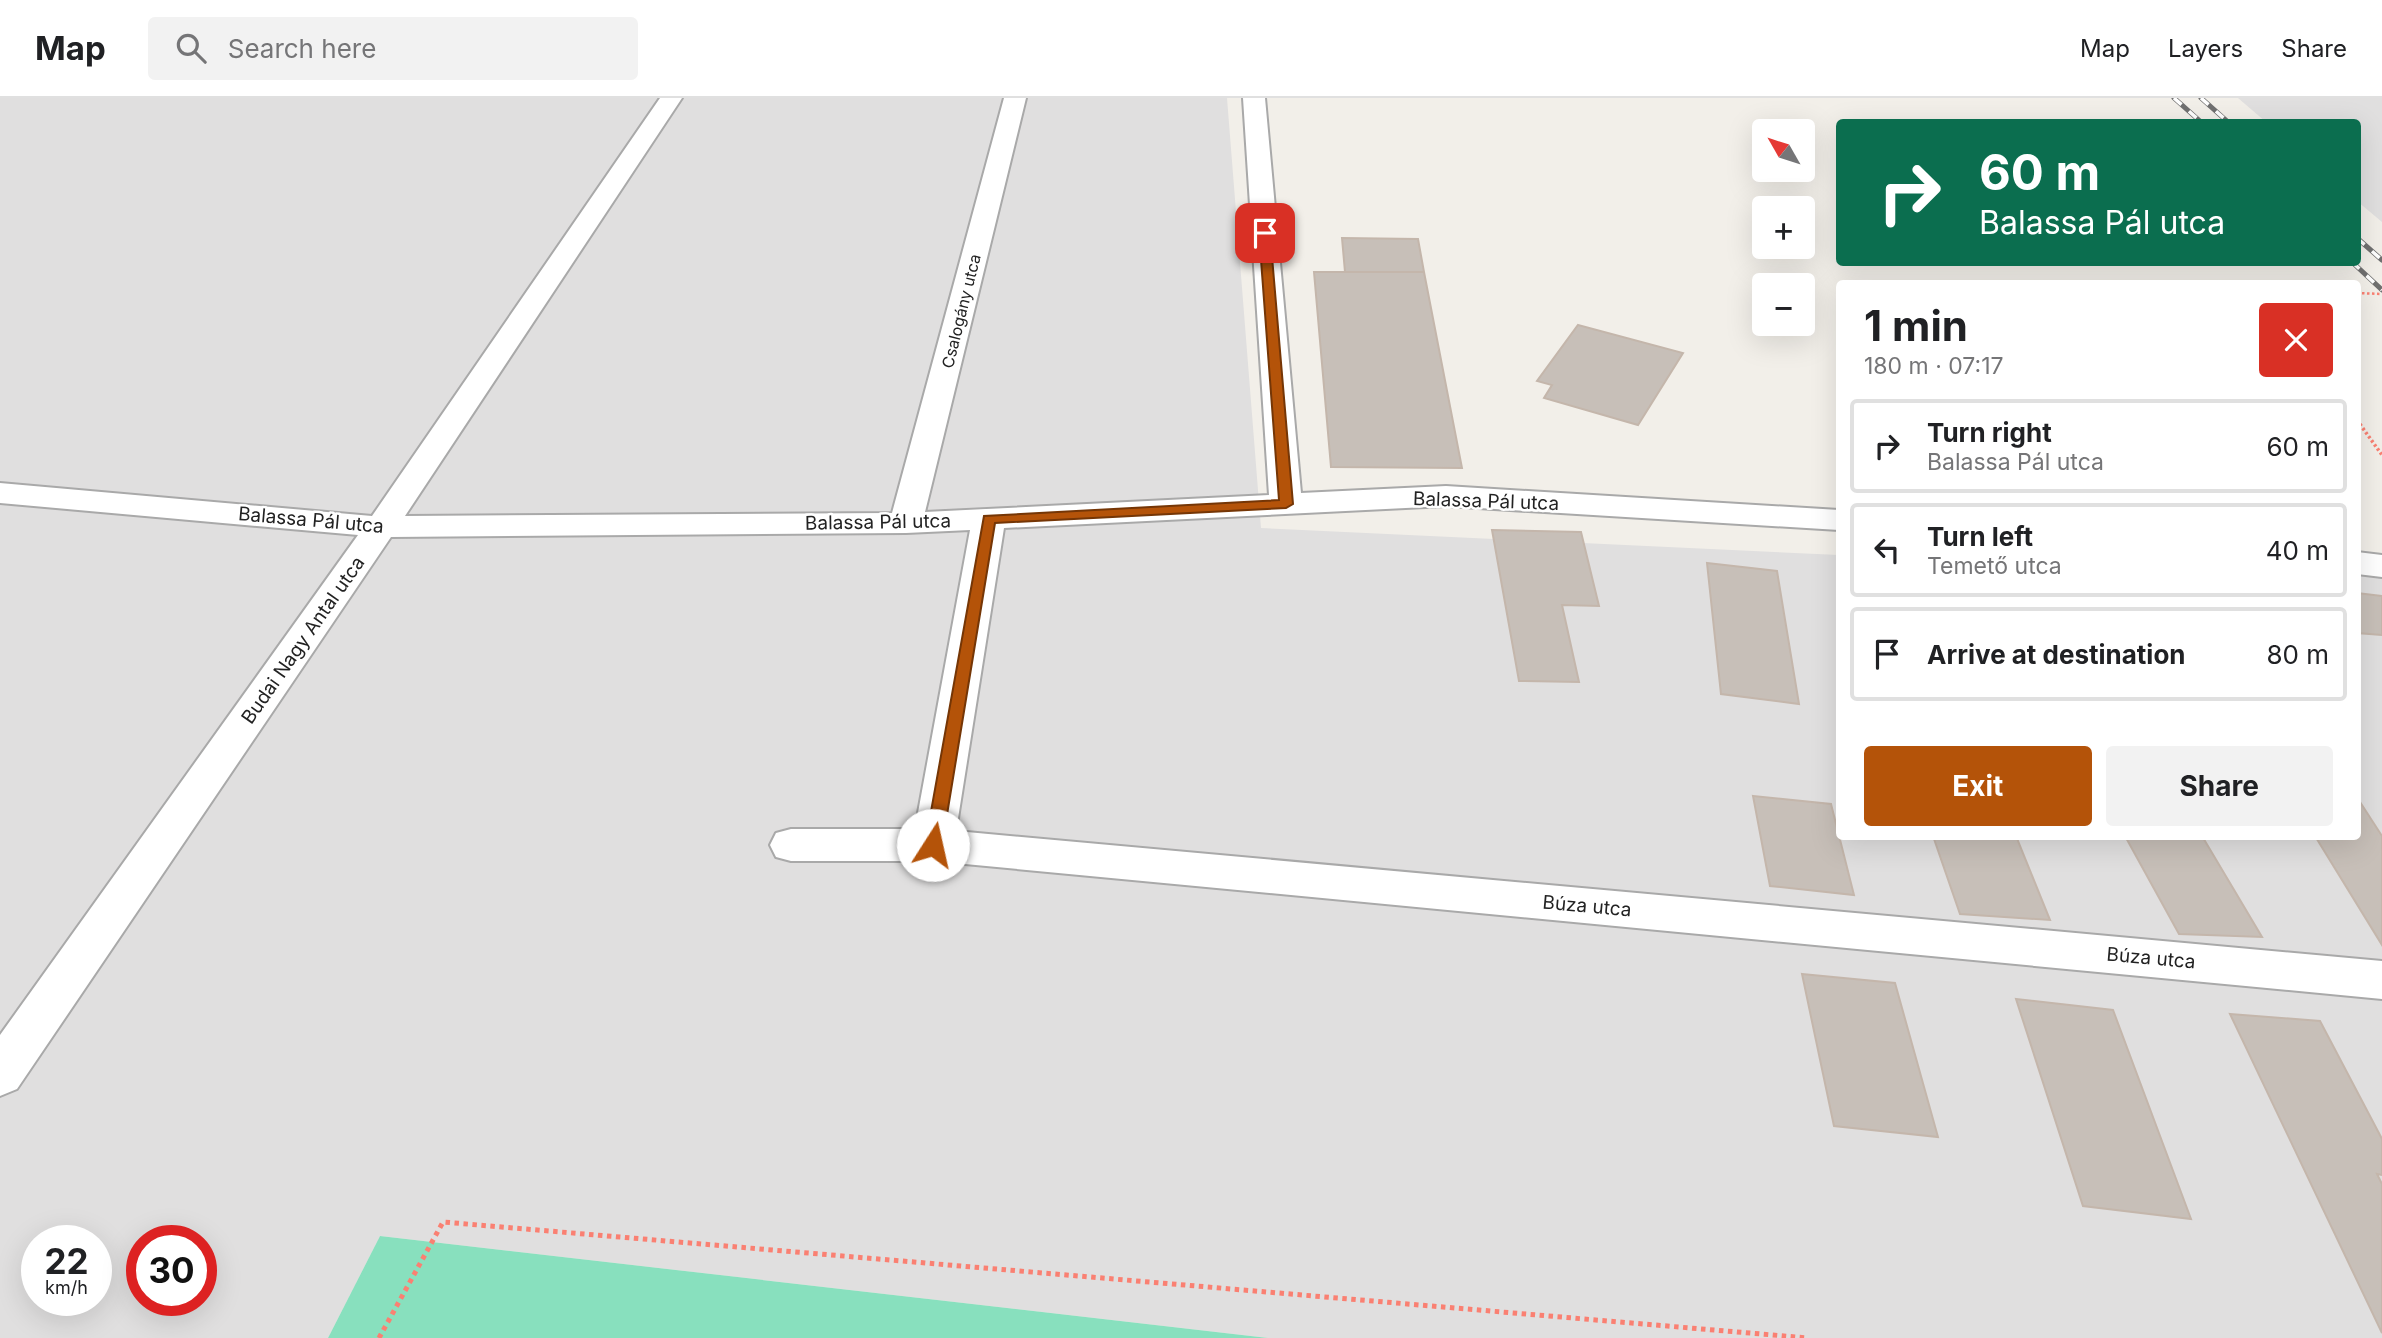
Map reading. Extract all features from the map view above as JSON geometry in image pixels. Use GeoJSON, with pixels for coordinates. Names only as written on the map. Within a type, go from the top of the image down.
{"type":"FeatureCollection","features":[{"type":"Feature","properties":{"kind":"street","name":"Budai Nagy Antal utca"},"geometry":{"type":"LineString","coordinates":[[0,1074],[381,527],[671,98]]}},
{"type":"Feature","properties":{"kind":"street","name":"Csalogány utca"},"geometry":{"type":"LineString","coordinates":[[906,523],[1015,98]]}},
{"type":"Feature","properties":{"kind":"street"},"geometry":{"type":"LineString","coordinates":[[1254,98],[1286,504]]}},
{"type":"Feature","properties":{"kind":"street","name":"Balassa Pál utca"},"geometry":{"type":"LineString","coordinates":[[0,493],[381,527],[906,523],[1446,496],[1836,520]]}},
{"type":"Feature","properties":{"kind":"street"},"geometry":{"type":"LineString","coordinates":[[933,845],[989,519]]}},
{"type":"Feature","properties":{"kind":"street"},"geometry":{"type":"LineString","coordinates":[[2361,563],[2382,566]]}},
{"type":"Feature","properties":{"kind":"street","name":"Búza utca"},"geometry":{"type":"LineString","coordinates":[[791,845],[933,845],[2382,980]]}},
{"type":"Feature","properties":{"kind":"path"},"geometry":{"type":"LineString","coordinates":[[2361,293],[2382,293]]}},
{"type":"Feature","properties":{"kind":"path"},"geometry":{"type":"LineString","coordinates":[[2361,426],[2382,455]]}},
{"type":"Feature","properties":{"kind":"path"},"geometry":{"type":"LineString","coordinates":[[379,1338],[443,1222],[1808,1338]]}},
{"type":"Feature","properties":{"kind":"shaded area"},"geometry":{"type":"Polygon","coordinates":[[[0,98],[1227,98],[1261,528],[1836,555],[1836,840],[2361,840],[2361,552],[2382,579],[2382,1338],[1268,1338],[380,1236],[328,1338],[0,1338],[0,98]]]}},
{"type":"Feature","properties":{"kind":"shaded area"},"geometry":{"type":"Polygon","coordinates":[[[2238,98],[2382,98],[2382,222],[2361,204],[2361,119],[2262,119],[2238,98]]]}},
{"type":"Feature","properties":{"kind":"green space"},"geometry":{"type":"Polygon","coordinates":[[[380,1236],[1268,1338],[328,1338],[380,1236]]]}},
{"type":"Feature","properties":{"kind":"building"},"geometry":{"type":"Polygon","coordinates":[[[1342,238],[1418,239],[1424,272],[1345,272],[1342,238]]]}},
{"type":"Feature","properties":{"kind":"building"},"geometry":{"type":"Polygon","coordinates":[[[1314,272],[1424,272],[1462,468],[1331,467],[1314,272]]]}},
{"type":"Feature","properties":{"kind":"building"},"geometry":{"type":"Polygon","coordinates":[[[1578,325],[1683,353],[1638,425],[1544,398],[1552,385],[1537,381],[1578,325]]]}},
{"type":"Feature","properties":{"kind":"building"},"geometry":{"type":"Polygon","coordinates":[[[1492,530],[1581,532],[1599,606],[1562,605],[1579,682],[1519,681],[1492,530]]]}},
{"type":"Feature","properties":{"kind":"building"},"geometry":{"type":"Polygon","coordinates":[[[1707,563],[1777,571],[1799,704],[1721,694],[1707,563]]]}},
{"type":"Feature","properties":{"kind":"building"},"geometry":{"type":"Polygon","coordinates":[[[2361,593],[2382,596],[2382,635],[2361,633],[2361,593]]]}},
{"type":"Feature","properties":{"kind":"building"},"geometry":{"type":"Polygon","coordinates":[[[1753,796],[1831,804],[1836,824],[1836,840],[1840,840],[1854,895],[1770,886],[1753,796]]]}},
{"type":"Feature","properties":{"kind":"building"},"geometry":{"type":"Polygon","coordinates":[[[2361,804],[2382,836],[2382,945],[2317,840],[2361,840],[2361,804]]]}},
{"type":"Feature","properties":{"kind":"building"},"geometry":{"type":"Polygon","coordinates":[[[1934,840],[2018,840],[2050,920],[1960,914],[1934,840]]]}},
{"type":"Feature","properties":{"kind":"building"},"geometry":{"type":"Polygon","coordinates":[[[2127,840],[2204,840],[2262,937],[2179,934],[2127,840]]]}},
{"type":"Feature","properties":{"kind":"building"},"geometry":{"type":"Polygon","coordinates":[[[1802,974],[1895,983],[1938,1137],[1834,1126],[1802,974]]]}},
{"type":"Feature","properties":{"kind":"building"},"geometry":{"type":"Polygon","coordinates":[[[2016,999],[2113,1010],[2191,1219],[2083,1206],[2016,999]]]}},
{"type":"Feature","properties":{"kind":"building"},"geometry":{"type":"Polygon","coordinates":[[[2230,1014],[2320,1021],[2382,1139],[2382,1175],[2377,1174],[2382,1184],[2382,1333],[2230,1014]]]}},
{"type":"Feature","properties":{"kind":"railway"},"geometry":{"type":"LineString","coordinates":[[2174,98],[2198,119]]}},
{"type":"Feature","properties":{"kind":"railway"},"geometry":{"type":"LineString","coordinates":[[2201,98],[2225,119]]}},
{"type":"Feature","properties":{"kind":"railway"},"geometry":{"type":"LineString","coordinates":[[2361,242],[2382,260]]}},
{"type":"Feature","properties":{"kind":"railway"},"geometry":{"type":"LineString","coordinates":[[2356,266],[2382,290]]}},
{"type":"Feature","properties":{"kind":"route"},"geometry":{"type":"LineString","coordinates":[[933,845],[989,519],[1286,504],[1265,233]]}}]}
